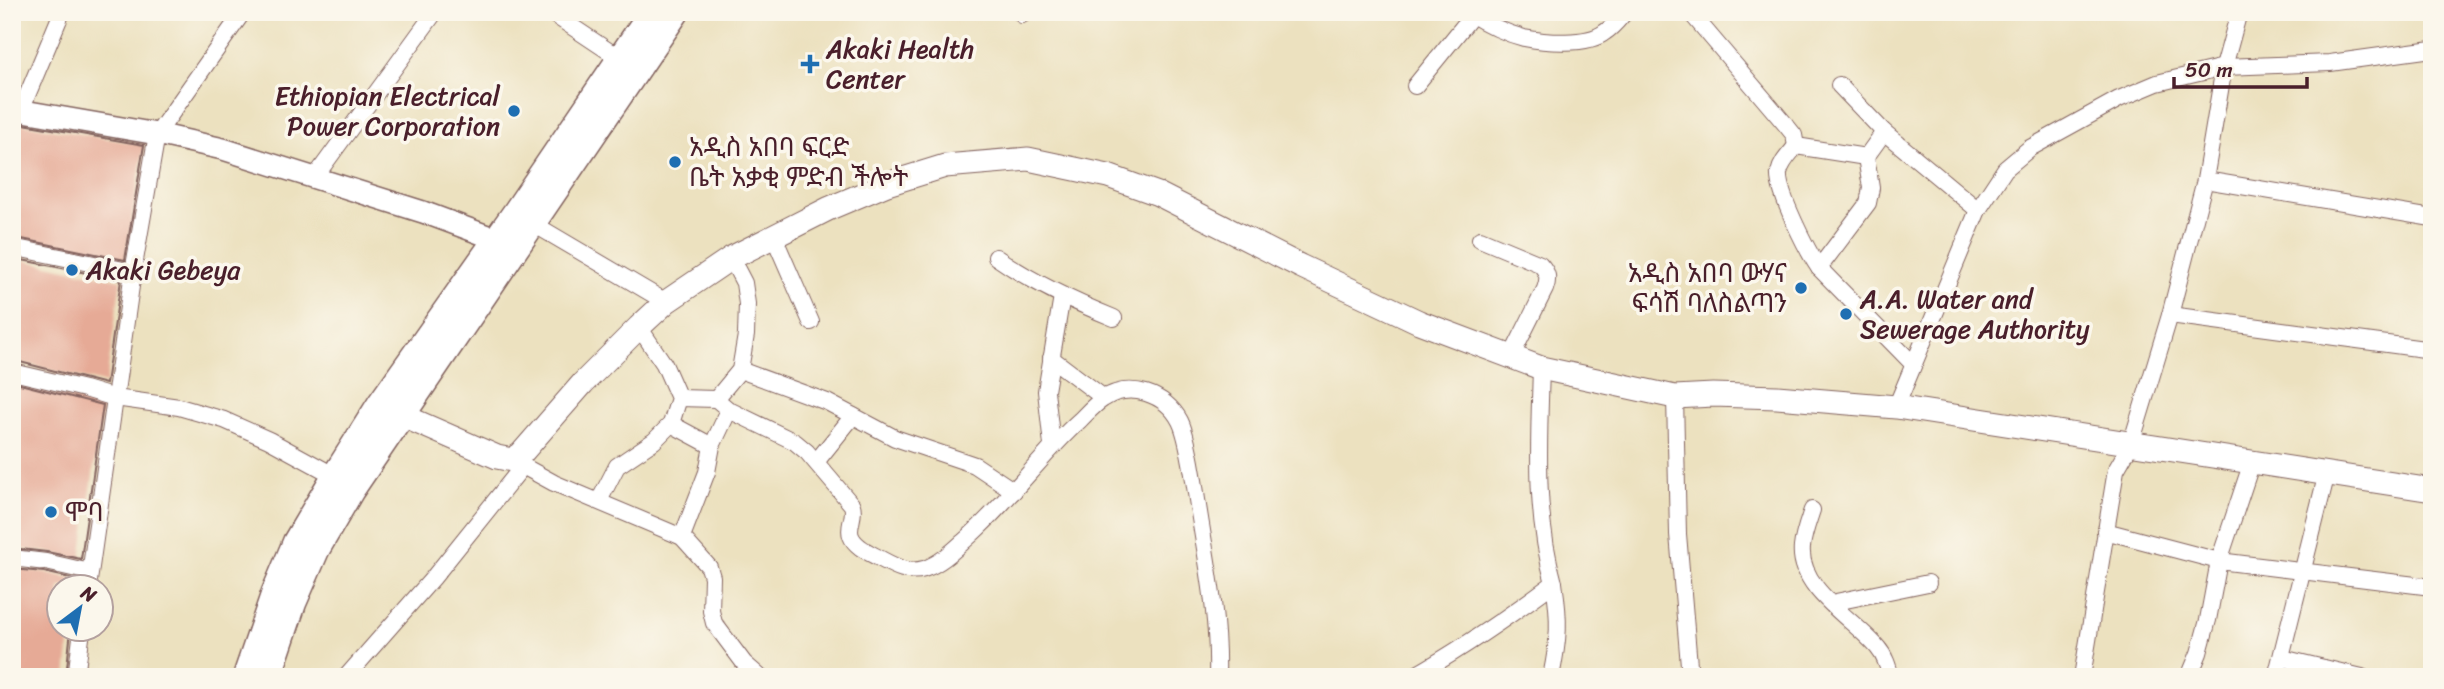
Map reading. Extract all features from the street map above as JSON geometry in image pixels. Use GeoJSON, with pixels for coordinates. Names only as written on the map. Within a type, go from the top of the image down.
{"type":"FeatureCollection","features":[{"type":"Feature","properties":{"kind":"main road"},"geometry":{"type":"LineString","coordinates":[[268,677],[293,603],[316,550],[505,243],[532,223],[628,64],[652,12]]}},
{"type":"Feature","properties":{"kind":"main road"},"geometry":{"type":"LineString","coordinates":[[246,677],[275,592],[296,542],[381,403],[505,243],[628,64],[676,12]]}},
{"type":"Feature","properties":{"kind":"main road"},"geometry":{"type":"LineString","coordinates":[[401,415],[497,457],[518,463],[521,454],[583,383],[639,327],[666,302],[731,258],[841,203],[887,184],[945,166],[1028,159],[1108,176],[1158,194],[1419,323],[1541,368],[1675,397],[1777,397],[1896,407],[2432,490]]}},
{"type":"Feature","properties":{"kind":"street"},"geometry":{"type":"LineString","coordinates":[[62,12],[17,109],[157,134],[223,149],[423,212],[505,243]]}},
{"type":"Feature","properties":{"kind":"street"},"geometry":{"type":"LineString","coordinates":[[90,574],[157,134],[243,12]]}},
{"type":"Feature","properties":{"kind":"street"},"geometry":{"type":"LineString","coordinates":[[315,177],[435,12]]}},
{"type":"Feature","properties":{"kind":"street"},"geometry":{"type":"LineString","coordinates":[[550,12],[628,64]]}},
{"type":"Feature","properties":{"kind":"street"},"geometry":{"type":"LineString","coordinates":[[1415,86],[1472,13],[1492,26],[1524,38],[1573,42],[1604,34],[1625,12]]}},
{"type":"Feature","properties":{"kind":"street"},"geometry":{"type":"LineString","coordinates":[[1690,12],[1794,135],[1796,146],[1779,173],[1780,187],[1808,252],[1819,268],[1913,364]]}},
{"type":"Feature","properties":{"kind":"street"},"geometry":{"type":"LineString","coordinates":[[2082,677],[2116,470],[2131,444],[2170,315],[2205,180],[2224,67],[2239,12]]}},
{"type":"Feature","properties":{"kind":"street"},"geometry":{"type":"LineString","coordinates":[[1896,407],[1978,210],[2005,169],[2030,148],[2119,99],[2157,83],[2224,67],[2330,62],[2432,49]]}},
{"type":"Feature","properties":{"kind":"street"},"geometry":{"type":"LineString","coordinates":[[1839,85],[1884,132],[1978,210]]}},
{"type":"Feature","properties":{"kind":"street"},"geometry":{"type":"LineString","coordinates":[[1819,268],[1868,203],[1871,188],[1866,157],[1884,132]]}},
{"type":"Feature","properties":{"kind":"street"},"geometry":{"type":"LineString","coordinates":[[1796,146],[1866,157]]}},
{"type":"Feature","properties":{"kind":"street"},"geometry":{"type":"LineString","coordinates":[[2205,180],[2432,218]]}},
{"type":"Feature","properties":{"kind":"street"},"geometry":{"type":"LineString","coordinates":[[532,223],[666,302]]}},
{"type":"Feature","properties":{"kind":"street"},"geometry":{"type":"LineString","coordinates":[[774,237],[811,322]]}},
{"type":"Feature","properties":{"kind":"street"},"geometry":{"type":"LineString","coordinates":[[1480,239],[1540,264],[1547,271],[1545,289],[1511,357]]}},
{"type":"Feature","properties":{"kind":"street"},"geometry":{"type":"LineString","coordinates":[[12,247],[134,272]]}},
{"type":"Feature","properties":{"kind":"street"},"geometry":{"type":"LineString","coordinates":[[996,257],[1018,273],[1062,296],[1114,318]]}},
{"type":"Feature","properties":{"kind":"street"},"geometry":{"type":"LineString","coordinates":[[716,399],[740,370],[746,335],[747,304],[744,283],[731,258]]}},
{"type":"Feature","properties":{"kind":"street"},"geometry":{"type":"LineString","coordinates":[[1052,446],[1046,391],[1062,296]]}},
{"type":"Feature","properties":{"kind":"street"},"geometry":{"type":"LineString","coordinates":[[2170,315],[2432,350]]}},
{"type":"Feature","properties":{"kind":"street"},"geometry":{"type":"LineString","coordinates":[[599,501],[617,466],[654,441],[671,424],[679,398],[664,364],[639,327]]}},
{"type":"Feature","properties":{"kind":"street"},"geometry":{"type":"LineString","coordinates":[[1051,358],[1104,398]]}},
{"type":"Feature","properties":{"kind":"street"},"geometry":{"type":"LineString","coordinates":[[1541,368],[1539,485],[1547,558],[1559,616],[1559,635],[1551,677]]}},
{"type":"Feature","properties":{"kind":"street"},"geometry":{"type":"LineString","coordinates":[[12,370],[115,398],[179,407],[224,420],[335,475]]}},
{"type":"Feature","properties":{"kind":"street"},"geometry":{"type":"LineString","coordinates":[[740,370],[827,402],[895,438],[975,465],[1014,491]]}},
{"type":"Feature","properties":{"kind":"street"},"geometry":{"type":"LineString","coordinates":[[679,398],[716,399],[729,410],[794,442],[816,462],[852,505],[854,512],[851,538],[859,547],[899,570],[921,570],[935,564],[989,520],[1052,446],[1104,398],[1123,392],[1139,391],[1155,395],[1172,408],[1182,424],[1215,613],[1217,677]]}},
{"type":"Feature","properties":{"kind":"street"},"geometry":{"type":"LineString","coordinates":[[1675,397],[1678,534],[1690,677]]}},
{"type":"Feature","properties":{"kind":"street"},"geometry":{"type":"LineString","coordinates":[[682,537],[707,472],[712,446],[729,410]]}},
{"type":"Feature","properties":{"kind":"street"},"geometry":{"type":"LineString","coordinates":[[816,462],[853,416]]}},
{"type":"Feature","properties":{"kind":"street"},"geometry":{"type":"LineString","coordinates":[[671,424],[712,446]]}},
{"type":"Feature","properties":{"kind":"street"},"geometry":{"type":"LineString","coordinates":[[2189,677],[2208,620],[2219,561],[2252,462]]}},
{"type":"Feature","properties":{"kind":"street"},"geometry":{"type":"LineString","coordinates":[[346,677],[433,578],[518,463],[554,483],[682,537],[709,567],[714,623],[744,663],[760,677]]}},
{"type":"Feature","properties":{"kind":"street"},"geometry":{"type":"LineString","coordinates":[[2276,677],[2327,473]]}},
{"type":"Feature","properties":{"kind":"street"},"geometry":{"type":"LineString","coordinates":[[1812,510],[1802,547],[1807,575],[1830,603],[1878,648],[1891,677]]}},
{"type":"Feature","properties":{"kind":"street"},"geometry":{"type":"LineString","coordinates":[[2105,531],[2219,561],[2432,587]]}},
{"type":"Feature","properties":{"kind":"street"},"geometry":{"type":"LineString","coordinates":[[12,558],[46,562],[75,574]]}},
{"type":"Feature","properties":{"kind":"street"},"geometry":{"type":"LineString","coordinates":[[1412,677],[1497,625],[1554,583]]}},
{"type":"Feature","properties":{"kind":"street"},"geometry":{"type":"LineString","coordinates":[[1830,603],[1928,583]]}},
{"type":"Feature","properties":{"kind":"street"},"geometry":{"type":"LineString","coordinates":[[76,677],[80,644]]}},
{"type":"Feature","properties":{"kind":"street"},"geometry":{"type":"LineString","coordinates":[[2282,658],[2362,677]]}},
{"type":"Feature","properties":{"kind":"building"},"geometry":{"type":"Polygon","coordinates":[[[12,122],[144,145],[125,260],[12,237],[12,122]]]}},
{"type":"Feature","properties":{"kind":"building"},"geometry":{"type":"Polygon","coordinates":[[[12,258],[121,280],[106,384],[12,360],[12,258]]]}},
{"type":"Feature","properties":{"kind":"building"},"geometry":{"type":"Polygon","coordinates":[[[12,382],[103,405],[81,559],[12,548],[12,382]]]}},
{"type":"Feature","properties":{"kind":"building"},"geometry":{"type":"Polygon","coordinates":[[[12,569],[53,574],[46,574],[46,644],[69,644],[66,677],[12,677],[12,569]]]}},
{"type":"Feature","properties":{"kind":"place","name":"Akaki Health Center"},"geometry":{"type":"Point","coordinates":[810,64]}},
{"type":"Feature","properties":{"kind":"place","name":"Ethiopian Electrical Power Corporation"},"geometry":{"type":"Point","coordinates":[514,111]}},
{"type":"Feature","properties":{"kind":"place","name":"አዲስ አበባ ፍርድ ቤት አቃቂ ምድብ ችሎት"},"geometry":{"type":"Point","coordinates":[675,162]}},
{"type":"Feature","properties":{"kind":"place","name":"Akaki Gebeya"},"geometry":{"type":"Point","coordinates":[72,270]}},
{"type":"Feature","properties":{"kind":"place","name":"አዲስ አበባ ውሃና ፍሳሽ ባለስልጣን"},"geometry":{"type":"Point","coordinates":[1801,288]}},
{"type":"Feature","properties":{"kind":"place","name":"A.A. Water and Sewerage Authority"},"geometry":{"type":"Point","coordinates":[1846,314]}},
{"type":"Feature","properties":{"kind":"place","name":"ሞባ"},"geometry":{"type":"Point","coordinates":[51,512]}}]}
